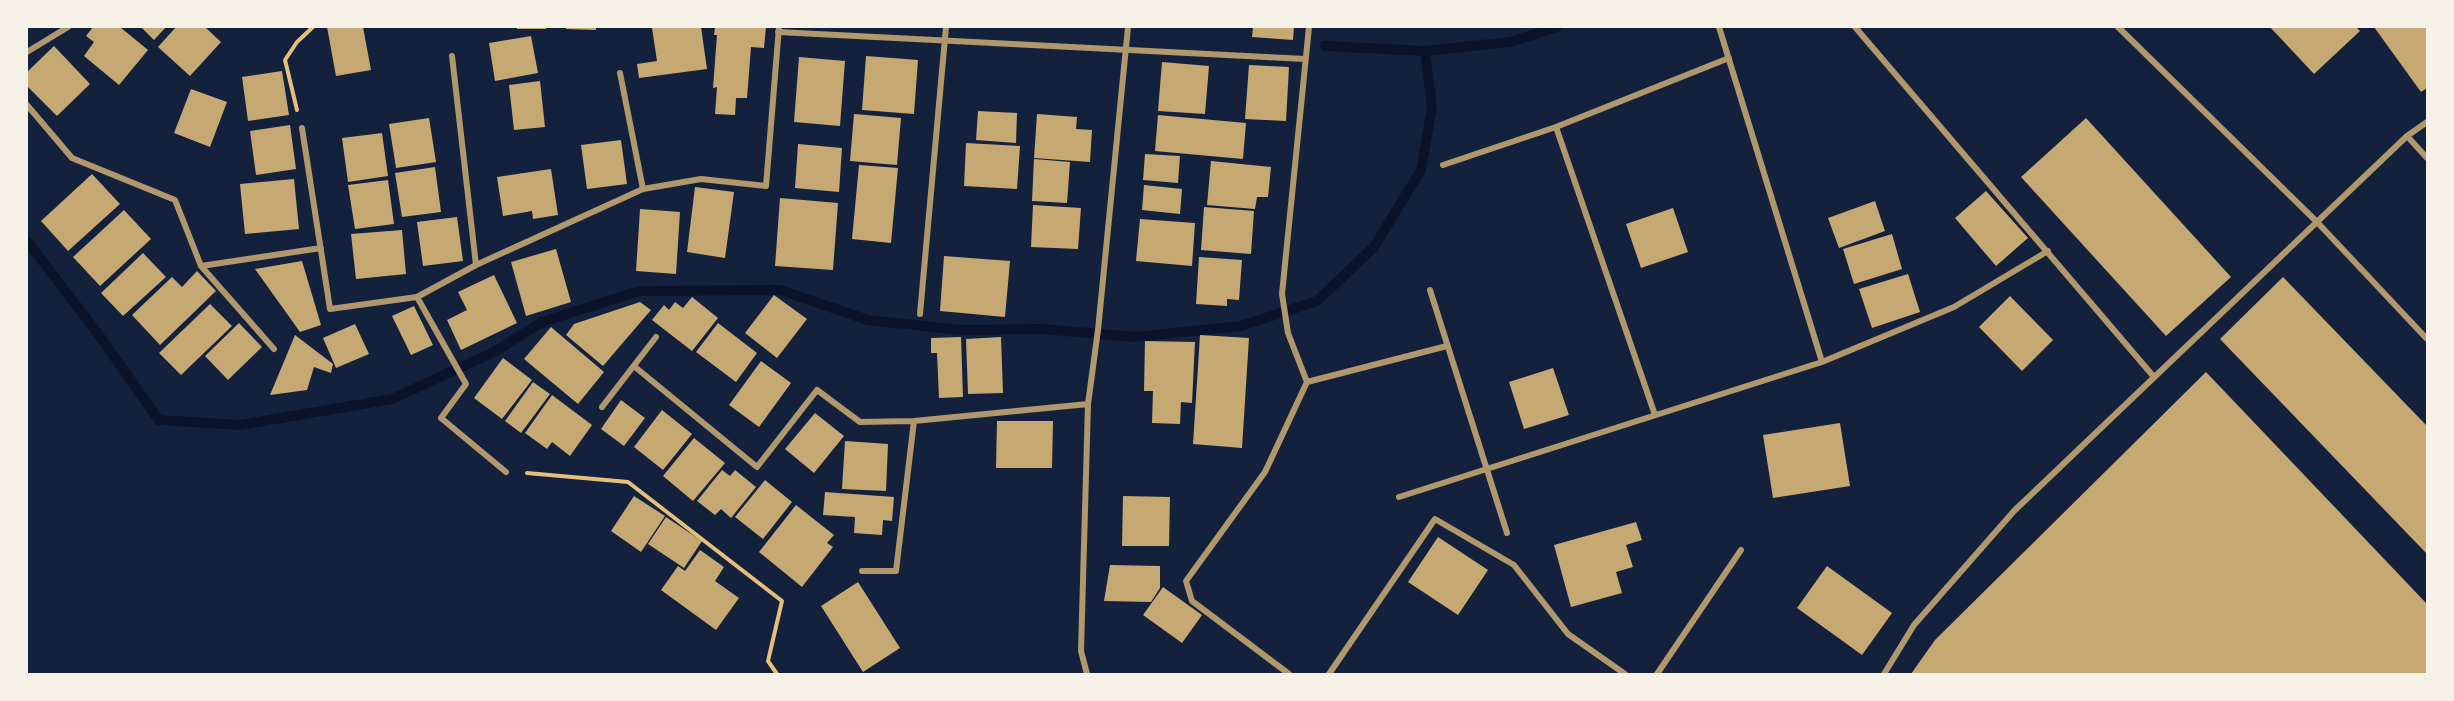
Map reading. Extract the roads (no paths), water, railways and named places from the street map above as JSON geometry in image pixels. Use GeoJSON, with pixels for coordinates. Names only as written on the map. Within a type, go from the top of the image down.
{"type":"FeatureCollection","features":[{"type":"Feature","properties":{"kind":"street"},"geometry":{"type":"LineString","coordinates":[[27,52],[68,27]]}},
{"type":"Feature","properties":{"kind":"street"},"geometry":{"type":"LineString","coordinates":[[920,314],[946,27]]}},
{"type":"Feature","properties":{"kind":"street"},"geometry":{"type":"LineString","coordinates":[[1088,674],[1081,651],[1088,404],[1095,362],[1128,27]]}},
{"type":"Feature","properties":{"kind":"street"},"geometry":{"type":"LineString","coordinates":[[1288,674],[1192,601],[1186,580],[1265,472],[1307,382],[1288,333],[1282,294],[1309,27]]}},
{"type":"Feature","properties":{"kind":"street"},"geometry":{"type":"LineString","coordinates":[[1719,27],[1822,362]]}},
{"type":"Feature","properties":{"kind":"street"},"geometry":{"type":"LineString","coordinates":[[1855,27],[2154,377]]}},
{"type":"Feature","properties":{"kind":"street"},"geometry":{"type":"LineString","coordinates":[[2118,27],[2316,222],[2427,339]]}},
{"type":"Feature","properties":{"kind":"street"},"geometry":{"type":"LineString","coordinates":[[302,128],[330,309],[417,297],[477,266],[643,189],[701,180],[766,186],[779,30],[944,42],[1126,48],[1305,58]]}},
{"type":"Feature","properties":{"kind":"street"},"geometry":{"type":"LineString","coordinates":[[452,56],[477,266]]}},
{"type":"Feature","properties":{"kind":"street"},"geometry":{"type":"LineString","coordinates":[[1443,165],[1556,127],[1729,58]]}},
{"type":"Feature","properties":{"kind":"street"},"geometry":{"type":"LineString","coordinates":[[620,73],[643,189]]}},
{"type":"Feature","properties":{"kind":"street"},"geometry":{"type":"LineString","coordinates":[[27,105],[72,158],[175,200],[201,266],[274,349]]}},
{"type":"Feature","properties":{"kind":"street"},"geometry":{"type":"LineString","coordinates":[[1884,674],[1914,625],[2014,512],[2407,136],[2427,122]]}},
{"type":"Feature","properties":{"kind":"street"},"geometry":{"type":"LineString","coordinates":[[1556,127],[1655,415]]}},
{"type":"Feature","properties":{"kind":"street"},"geometry":{"type":"LineString","coordinates":[[2407,136],[2427,158]]}},
{"type":"Feature","properties":{"kind":"street"},"geometry":{"type":"LineString","coordinates":[[201,266],[321,248]]}},
{"type":"Feature","properties":{"kind":"street"},"geometry":{"type":"LineString","coordinates":[[1399,497],[1822,362],[1954,307],[2048,251]]}},
{"type":"Feature","properties":{"kind":"street"},"geometry":{"type":"LineString","coordinates":[[1430,290],[1507,533]]}},
{"type":"Feature","properties":{"kind":"street"},"geometry":{"type":"LineString","coordinates":[[417,297],[448,357],[466,384],[441,418],[506,472]]}},
{"type":"Feature","properties":{"kind":"street"},"geometry":{"type":"LineString","coordinates":[[602,407],[656,337]]}},
{"type":"Feature","properties":{"kind":"street"},"geometry":{"type":"LineString","coordinates":[[1307,382],[1447,346]]}},
{"type":"Feature","properties":{"kind":"street"},"geometry":{"type":"LineString","coordinates":[[635,367],[758,467],[817,390],[860,422],[914,421],[1088,404]]}},
{"type":"Feature","properties":{"kind":"street"},"geometry":{"type":"LineString","coordinates":[[862,571],[896,571],[914,421]]}},
{"type":"Feature","properties":{"kind":"street"},"geometry":{"type":"LineString","coordinates":[[1329,674],[1435,519],[1514,565],[1568,634],[1625,674]]}},
{"type":"Feature","properties":{"kind":"street"},"geometry":{"type":"LineString","coordinates":[[1657,674],[1741,550]]}},
{"type":"Feature","properties":{"kind":"waterway"},"geometry":{"type":"LineString","coordinates":[[1325,46],[1425,51],[1510,42],[1557,27]]}},
{"type":"Feature","properties":{"kind":"waterway"},"geometry":{"type":"LineString","coordinates":[[27,241],[96,331],[159,420],[240,425],[392,399],[496,351],[542,322],[639,291],[780,290],[868,320],[961,330],[1042,329],[1136,337],[1241,326],[1317,301],[1374,247],[1421,170],[1432,107],[1425,51]]}}]}
